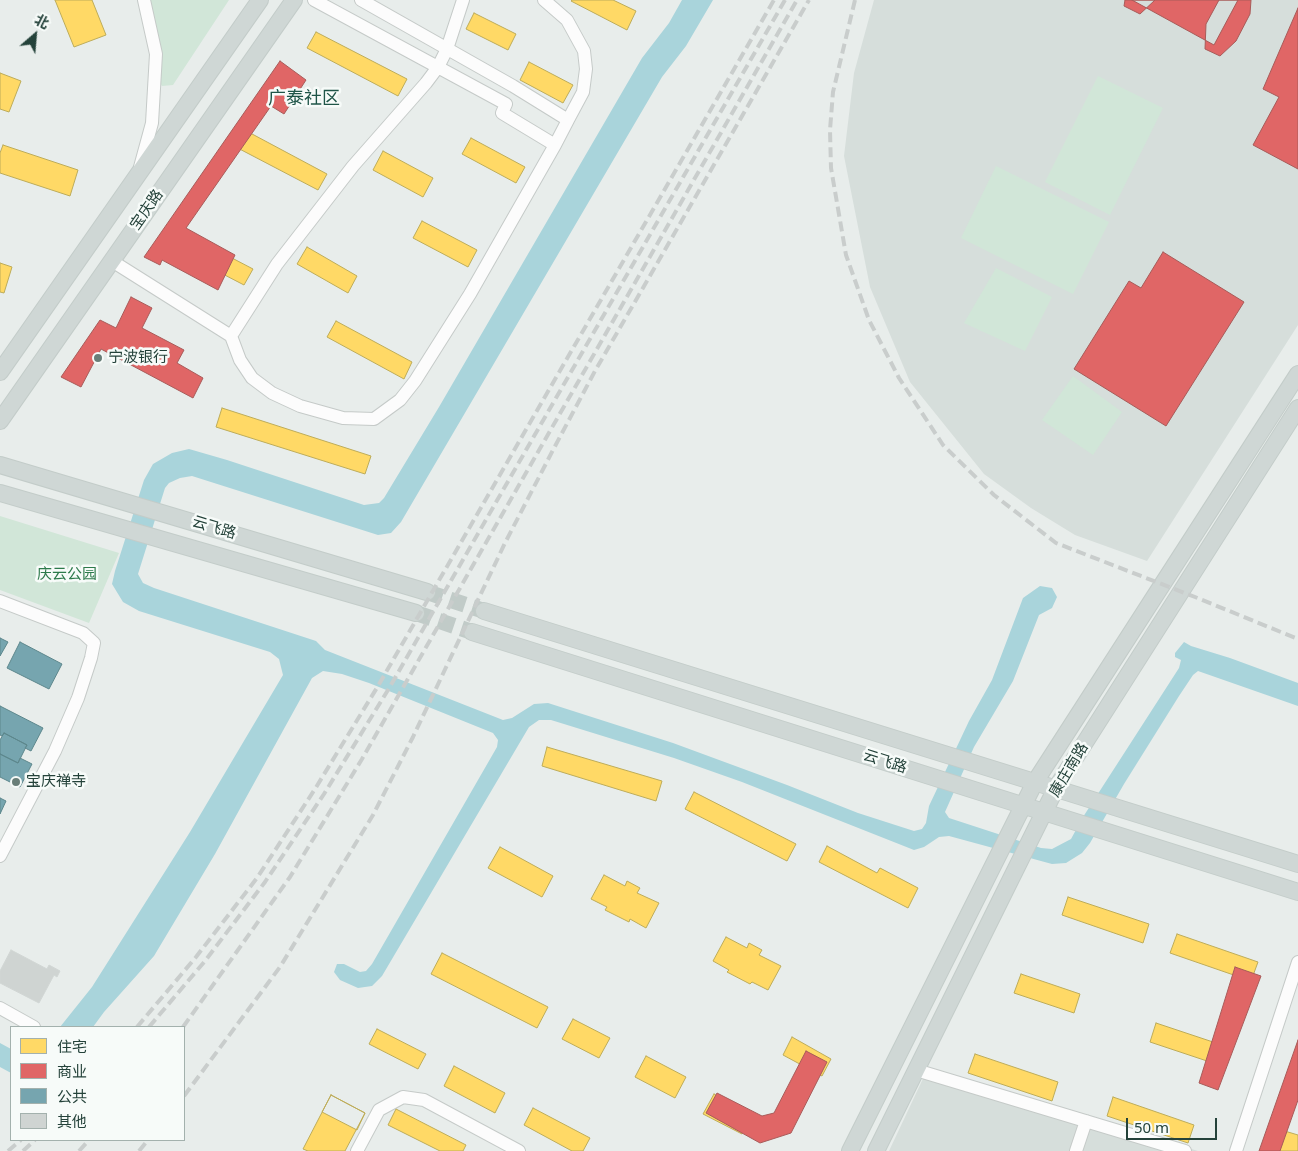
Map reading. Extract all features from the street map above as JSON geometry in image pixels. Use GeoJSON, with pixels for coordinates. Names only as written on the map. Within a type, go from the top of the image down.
{"type":"FeatureCollection","features":[{"type":"Feature","properties":{"kind":"main road","name":"宝庆路"},"geometry":{"type":"LineString","coordinates":[[0,372],[260,0]]}},
{"type":"Feature","properties":{"kind":"main road","name":"宝庆路"},"geometry":{"type":"LineString","coordinates":[[0,421],[294,0]]}},
{"type":"Feature","properties":{"kind":"main road","name":"康庄南路"},"geometry":{"type":"LineString","coordinates":[[850,1151],[1035,782],[1298,374]]}},
{"type":"Feature","properties":{"kind":"main road","name":"康庄南路"},"geometry":{"type":"LineString","coordinates":[[876,1151],[1056,788],[1298,408]]}},
{"type":"Feature","properties":{"kind":"main road","name":"云飞路"},"geometry":{"type":"LineString","coordinates":[[0,465],[427,592]]}},
{"type":"Feature","properties":{"kind":"main road","name":"云飞路"},"geometry":{"type":"LineString","coordinates":[[0,493],[416,613]]}},
{"type":"Feature","properties":{"kind":"main road","name":"云飞路"},"geometry":{"type":"LineString","coordinates":[[484,611],[1298,864]]}},
{"type":"Feature","properties":{"kind":"main road","name":"云飞路"},"geometry":{"type":"LineString","coordinates":[[472,632],[1298,892]]}},
{"type":"Feature","properties":{"kind":"street"},"geometry":{"type":"LineString","coordinates":[[137,175],[152,123],[156,54],[144,0]]}},
{"type":"Feature","properties":{"kind":"street"},"geometry":{"type":"LineString","coordinates":[[314,0],[506,104],[502,113],[555,145]]}},
{"type":"Feature","properties":{"kind":"street"},"geometry":{"type":"LineString","coordinates":[[361,0],[568,120]]}},
{"type":"Feature","properties":{"kind":"street"},"geometry":{"type":"LineString","coordinates":[[231,336],[277,264],[353,166],[426,84],[438,67],[447,49],[463,0]]}},
{"type":"Feature","properties":{"kind":"street"},"geometry":{"type":"LineString","coordinates":[[112,261],[231,336],[240,360],[252,378],[272,393],[300,406],[343,418],[374,419],[400,400],[415,381],[470,294],[583,92],[586,69],[584,51],[567,20],[548,1]]}},
{"type":"Feature","properties":{"kind":"street"},"geometry":{"type":"LineString","coordinates":[[0,601],[83,633],[94,643],[78,698],[55,751],[0,856]]}},
{"type":"Feature","properties":{"kind":"street"},"geometry":{"type":"LineString","coordinates":[[1236,1151],[1298,962]]}},
{"type":"Feature","properties":{"kind":"street"},"geometry":{"type":"LineString","coordinates":[[0,1008],[32,1026]]}},
{"type":"Feature","properties":{"kind":"street"},"geometry":{"type":"LineString","coordinates":[[916,1070],[1185,1151]]}},
{"type":"Feature","properties":{"kind":"street"},"geometry":{"type":"LineString","coordinates":[[356,1151],[379,1110],[403,1097],[424,1100],[519,1151]]}},
{"type":"Feature","properties":{"kind":"street"},"geometry":{"type":"LineString","coordinates":[[1076,1151],[1086,1121]]}},
{"type":"Feature","properties":{"kind":"shaded area"},"geometry":{"type":"Polygon","coordinates":[[[874,0],[1298,0],[1298,325],[1147,561],[1075,535],[1031,508],[984,474],[910,382],[870,287],[844,156],[854,73],[874,0]]]}},
{"type":"Feature","properties":{"kind":"shaded area"},"geometry":{"type":"Polygon","coordinates":[[[928,1068],[1198,1151],[889,1151],[928,1068]]]}},
{"type":"Feature","properties":{"kind":"green space"},"geometry":{"type":"Polygon","coordinates":[[[148,0],[229,0],[173,85],[162,86],[157,79],[148,0]]]}},
{"type":"Feature","properties":{"kind":"green space"},"geometry":{"type":"Polygon","coordinates":[[[1098,76],[1163,108],[1110,215],[1045,182],[1098,76]]]}},
{"type":"Feature","properties":{"kind":"green space"},"geometry":{"type":"Polygon","coordinates":[[[996,166],[1109,222],[1073,294],[961,238],[996,166]]]}},
{"type":"Feature","properties":{"kind":"green space"},"geometry":{"type":"Polygon","coordinates":[[[996,268],[1052,297],[1025,351],[964,323],[996,268]]]}},
{"type":"Feature","properties":{"kind":"green space"},"geometry":{"type":"Polygon","coordinates":[[[1073,376],[1122,412],[1093,455],[1042,420],[1073,376]]]}},
{"type":"Feature","properties":{"kind":"green space","name":"庆云公园"},"geometry":{"type":"Polygon","coordinates":[[[0,516],[119,553],[89,623],[0,590],[0,516]]]}},
{"type":"Feature","properties":{"kind":"water"},"geometry":{"type":"Polygon","coordinates":[[[682,0],[713,0],[686,46],[662,77],[401,522],[391,533],[378,535],[192,476],[180,478],[169,483],[165,488],[138,574],[143,583],[316,641],[325,650],[503,720],[512,718],[534,704],[548,703],[673,743],[858,813],[914,831],[922,829],[926,823],[929,806],[969,721],[992,680],[1023,598],[1040,586],[1052,588],[1057,597],[1052,608],[1039,615],[1013,681],[974,747],[945,812],[949,818],[1041,848],[1052,849],[1071,839],[1083,817],[1179,668],[1181,660],[1175,657],[1175,653],[1184,642],[1298,683],[1298,706],[1198,671],[1193,675],[1179,696],[1090,843],[1082,853],[1066,863],[1052,864],[949,836],[939,837],[924,847],[914,850],[742,782],[674,758],[551,720],[539,720],[529,727],[382,976],[372,986],[358,988],[340,980],[334,972],[337,964],[344,964],[360,972],[366,971],[372,964],[497,747],[498,740],[493,733],[369,683],[342,674],[323,671],[312,678],[215,854],[154,956],[94,1026],[61,1026],[92,987],[190,832],[283,675],[279,659],[270,652],[139,611],[123,602],[112,584],[144,480],[153,464],[172,453],[189,449],[364,505],[379,503],[384,498],[439,407],[642,58],[669,23],[682,0]]]}},
{"type":"Feature","properties":{"kind":"water"},"geometry":{"type":"Polygon","coordinates":[[[0,1043],[10,1048],[10,1072],[0,1067],[0,1043]]]}},
{"type":"Feature","properties":{"kind":"building: 住宅"},"geometry":{"type":"Polygon","coordinates":[[[55,0],[92,0],[106,35],[74,47],[55,0]]]}},
{"type":"Feature","properties":{"kind":"building: 住宅"},"geometry":{"type":"Polygon","coordinates":[[[572,0],[613,0],[636,11],[627,30],[572,0]]]}},
{"type":"Feature","properties":{"kind":"building: 住宅"},"geometry":{"type":"Polygon","coordinates":[[[474,13],[516,34],[508,50],[466,29],[474,13]]]}},
{"type":"Feature","properties":{"kind":"building: 住宅"},"geometry":{"type":"Polygon","coordinates":[[[316,32],[407,79],[398,96],[307,48],[316,32]]]}},
{"type":"Feature","properties":{"kind":"building: 住宅"},"geometry":{"type":"Polygon","coordinates":[[[529,62],[573,85],[563,103],[520,80],[529,62]]]}},
{"type":"Feature","properties":{"kind":"building: 住宅"},"geometry":{"type":"Polygon","coordinates":[[[0,73],[21,81],[9,112],[0,109],[0,73]]]}},
{"type":"Feature","properties":{"kind":"building: 住宅"},"geometry":{"type":"Polygon","coordinates":[[[239,127],[327,174],[318,190],[230,144],[239,127]]]}},
{"type":"Feature","properties":{"kind":"building: 住宅"},"geometry":{"type":"Polygon","coordinates":[[[471,138],[525,167],[516,183],[462,154],[471,138]]]}},
{"type":"Feature","properties":{"kind":"building: 住宅"},"geometry":{"type":"Polygon","coordinates":[[[3,145],[78,170],[70,196],[0,173],[0,153],[3,145]]]}},
{"type":"Feature","properties":{"kind":"building: 住宅"},"geometry":{"type":"Polygon","coordinates":[[[383,151],[433,178],[423,197],[373,170],[383,151]]]}},
{"type":"Feature","properties":{"kind":"building: 住宅"},"geometry":{"type":"Polygon","coordinates":[[[422,221],[477,250],[468,267],[413,238],[422,221]]]}},
{"type":"Feature","properties":{"kind":"building: 住宅"},"geometry":{"type":"Polygon","coordinates":[[[169,225],[253,269],[244,285],[161,242],[169,225]]]}},
{"type":"Feature","properties":{"kind":"building: 住宅"},"geometry":{"type":"Polygon","coordinates":[[[307,247],[357,276],[348,293],[297,264],[307,247]]]}},
{"type":"Feature","properties":{"kind":"building: 住宅"},"geometry":{"type":"Polygon","coordinates":[[[0,263],[12,267],[4,293],[0,292],[0,263]]]}},
{"type":"Feature","properties":{"kind":"building: 住宅"},"geometry":{"type":"Polygon","coordinates":[[[336,321],[412,362],[404,379],[327,337],[336,321]]]}},
{"type":"Feature","properties":{"kind":"building: 住宅"},"geometry":{"type":"Polygon","coordinates":[[[100,324],[201,378],[192,395],[91,341],[100,324]]]}},
{"type":"Feature","properties":{"kind":"building: 住宅"},"geometry":{"type":"Polygon","coordinates":[[[222,408],[371,456],[365,474],[216,427],[222,408]]]}},
{"type":"Feature","properties":{"kind":"building: 住宅"},"geometry":{"type":"Polygon","coordinates":[[[547,747],[662,781],[656,801],[542,766],[547,747]]]}},
{"type":"Feature","properties":{"kind":"building: 住宅"},"geometry":{"type":"Polygon","coordinates":[[[694,792],[796,844],[787,861],[685,809],[694,792]]]}},
{"type":"Feature","properties":{"kind":"building: 住宅"},"geometry":{"type":"Polygon","coordinates":[[[827,846],[877,873],[880,868],[918,888],[908,908],[819,862],[827,846]]]}},
{"type":"Feature","properties":{"kind":"building: 住宅"},"geometry":{"type":"Polygon","coordinates":[[[500,847],[553,876],[542,897],[488,868],[500,847]]]}},
{"type":"Feature","properties":{"kind":"building: 住宅"},"geometry":{"type":"Polygon","coordinates":[[[604,875],[625,886],[627,881],[640,888],[637,893],[659,903],[646,928],[630,919],[629,922],[605,910],[607,907],[591,899],[604,875]]]}},
{"type":"Feature","properties":{"kind":"building: 住宅"},"geometry":{"type":"Polygon","coordinates":[[[1068,897],[1149,924],[1143,943],[1062,915],[1068,897]]]}},
{"type":"Feature","properties":{"kind":"building: 住宅"},"geometry":{"type":"Polygon","coordinates":[[[1177,934],[1258,962],[1251,981],[1170,953],[1177,934]]]}},
{"type":"Feature","properties":{"kind":"building: 住宅"},"geometry":{"type":"Polygon","coordinates":[[[726,937],[747,948],[749,943],[762,950],[759,955],[781,966],[768,990],[752,982],[750,984],[727,972],[729,970],[713,961],[726,937]]]}},
{"type":"Feature","properties":{"kind":"building: 住宅"},"geometry":{"type":"Polygon","coordinates":[[[442,953],[548,1007],[537,1028],[431,974],[442,953]]]}},
{"type":"Feature","properties":{"kind":"building: 住宅"},"geometry":{"type":"Polygon","coordinates":[[[1021,974],[1080,994],[1074,1013],[1014,993],[1021,974]]]}},
{"type":"Feature","properties":{"kind":"building: 住宅"},"geometry":{"type":"Polygon","coordinates":[[[573,1019],[610,1038],[599,1058],[562,1039],[573,1019]]]}},
{"type":"Feature","properties":{"kind":"building: 住宅"},"geometry":{"type":"Polygon","coordinates":[[[1156,1023],[1228,1047],[1222,1066],[1150,1042],[1156,1023]]]}},
{"type":"Feature","properties":{"kind":"building: 住宅"},"geometry":{"type":"Polygon","coordinates":[[[377,1029],[426,1054],[418,1069],[369,1044],[377,1029]]]}},
{"type":"Feature","properties":{"kind":"building: 住宅"},"geometry":{"type":"Polygon","coordinates":[[[792,1037],[831,1059],[822,1076],[783,1055],[792,1037]]]}},
{"type":"Feature","properties":{"kind":"building: 住宅"},"geometry":{"type":"Polygon","coordinates":[[[975,1054],[1058,1082],[1052,1101],[968,1073],[975,1054]]]}},
{"type":"Feature","properties":{"kind":"building: 住宅"},"geometry":{"type":"Polygon","coordinates":[[[646,1056],[686,1077],[675,1098],[635,1077],[646,1056]]]}},
{"type":"Feature","properties":{"kind":"building: 住宅"},"geometry":{"type":"Polygon","coordinates":[[[454,1066],[505,1093],[495,1113],[444,1086],[454,1066]]]}},
{"type":"Feature","properties":{"kind":"building: 住宅"},"geometry":{"type":"Polygon","coordinates":[[[714,1094],[752,1114],[742,1134],[703,1114],[714,1094]]]}},
{"type":"Feature","properties":{"kind":"building: 住宅"},"geometry":{"type":"Polygon","coordinates":[[[331,1095],[365,1113],[357,1130],[322,1112],[331,1095]]]}},
{"type":"Feature","properties":{"kind":"building: 住宅"},"geometry":{"type":"Polygon","coordinates":[[[331,1095],[365,1113],[345,1151],[308,1151],[303,1149],[331,1095]]]}},
{"type":"Feature","properties":{"kind":"building: 住宅"},"geometry":{"type":"Polygon","coordinates":[[[1113,1097],[1194,1125],[1188,1143],[1107,1116],[1113,1097]]]}},
{"type":"Feature","properties":{"kind":"building: 住宅"},"geometry":{"type":"Polygon","coordinates":[[[533,1108],[590,1138],[583,1151],[572,1151],[524,1125],[533,1108]]]}},
{"type":"Feature","properties":{"kind":"building: 住宅"},"geometry":{"type":"Polygon","coordinates":[[[396,1109],[466,1145],[463,1151],[440,1151],[388,1125],[396,1109]]]}},
{"type":"Feature","properties":{"kind":"building: 住宅"},"geometry":{"type":"Polygon","coordinates":[[[1278,1129],[1298,1135],[1298,1151],[1273,1149],[1278,1129]]]}},
{"type":"Feature","properties":{"kind":"building: 商业"},"geometry":{"type":"Polygon","coordinates":[[[1125,0],[1155,0],[1140,14],[1124,6],[1125,0]]]}},
{"type":"Feature","properties":{"kind":"building: 商业"},"geometry":{"type":"Polygon","coordinates":[[[1132,0],[1238,0],[1214,45],[1132,0]]]}},
{"type":"Feature","properties":{"kind":"building: 商业"},"geometry":{"type":"Polygon","coordinates":[[[1219,0],[1251,0],[1250,14],[1236,41],[1220,56],[1205,49],[1206,24],[1219,0]]]}},
{"type":"Feature","properties":{"kind":"building: 商业"},"geometry":{"type":"Polygon","coordinates":[[[1298,8],[1298,169],[1253,145],[1279,97],[1263,89],[1298,8]]]}},
{"type":"Feature","properties":{"kind":"building: 商业"},"geometry":{"type":"Polygon","coordinates":[[[280,61],[306,80],[284,114],[271,106],[186,228],[235,255],[218,290],[162,260],[160,265],[144,257],[280,61]]]}},
{"type":"Feature","properties":{"kind":"building: 商业"},"geometry":{"type":"Polygon","coordinates":[[[1163,252],[1244,302],[1166,426],[1074,369],[1129,281],[1141,288],[1163,252]]]}},
{"type":"Feature","properties":{"kind":"building: 商业"},"geometry":{"type":"Polygon","coordinates":[[[131,297],[152,308],[142,328],[184,350],[177,363],[203,378],[193,398],[101,349],[81,387],[61,377],[100,320],[116,328],[131,297]]]}},
{"type":"Feature","properties":{"kind":"building: 商业"},"geometry":{"type":"Polygon","coordinates":[[[1235,967],[1261,976],[1218,1090],[1199,1083],[1235,967]]]}},
{"type":"Feature","properties":{"kind":"building: 商业"},"geometry":{"type":"Polygon","coordinates":[[[1298,1040],[1298,1100],[1280,1151],[1259,1151],[1298,1040]]]}},
{"type":"Feature","properties":{"kind":"building: 商业"},"geometry":{"type":"Polygon","coordinates":[[[806,1051],[827,1062],[791,1133],[760,1143],[706,1113],[717,1093],[762,1116],[774,1113],[806,1051]]]}},
{"type":"Feature","properties":{"kind":"building: 公共"},"geometry":{"type":"Polygon","coordinates":[[[0,638],[8,642],[0,656],[0,638]]]}},
{"type":"Feature","properties":{"kind":"building: 公共"},"geometry":{"type":"Polygon","coordinates":[[[20,642],[62,664],[49,689],[7,668],[20,642]]]}},
{"type":"Feature","properties":{"kind":"building: 公共"},"geometry":{"type":"Polygon","coordinates":[[[0,706],[43,728],[31,751],[25,748],[27,745],[4,733],[2,736],[0,735],[0,706]]]}},
{"type":"Feature","properties":{"kind":"building: 公共"},"geometry":{"type":"Polygon","coordinates":[[[4,733],[27,745],[18,763],[0,754],[0,740],[4,733]]]}},
{"type":"Feature","properties":{"kind":"building: 公共"},"geometry":{"type":"Polygon","coordinates":[[[0,754],[18,763],[20,758],[32,764],[20,787],[0,777],[0,754]]]}},
{"type":"Feature","properties":{"kind":"building: 公共"},"geometry":{"type":"Polygon","coordinates":[[[0,798],[6,801],[0,814],[0,798]]]}},
{"type":"Feature","properties":{"kind":"building: 其他"},"geometry":{"type":"Polygon","coordinates":[[[11,950],[47,969],[49,965],[60,971],[57,977],[54,975],[39,1003],[0,983],[0,971],[11,950]]]}},
{"type":"Feature","properties":{"kind":"tunnel"},"geometry":{"type":"LineString","coordinates":[[427,592],[484,611]]}},
{"type":"Feature","properties":{"kind":"tunnel"},"geometry":{"type":"LineString","coordinates":[[416,613],[472,632]]}},
{"type":"Feature","properties":{"kind":"railway"},"geometry":{"type":"LineString","coordinates":[[138,1026],[196,957],[257,878],[315,789],[378,686],[774,0]]}},
{"type":"Feature","properties":{"kind":"railway"},"geometry":{"type":"LineString","coordinates":[[150,1026],[205,961],[265,882],[324,794],[388,690],[785,0]]}},
{"type":"Feature","properties":{"kind":"railway"},"geometry":{"type":"LineString","coordinates":[[184,1026],[290,877],[362,759],[797,0]]}},
{"type":"Feature","properties":{"kind":"railway"},"geometry":{"type":"LineString","coordinates":[[185,1095],[280,967],[373,815],[413,737],[505,543],[595,371],[809,0]]}},
{"type":"Feature","properties":{"kind":"railway"},"geometry":{"type":"LineString","coordinates":[[855,0],[833,92],[830,130],[831,168],[846,255],[869,320],[899,378],[943,445],[994,495],[1056,543],[1298,639]]}},
{"type":"Feature","properties":{"kind":"railway"},"geometry":{"type":"LineString","coordinates":[[8,1151],[20,1141]]}},
{"type":"Feature","properties":{"kind":"railway"},"geometry":{"type":"LineString","coordinates":[[23,1151],[34,1141]]}},
{"type":"Feature","properties":{"kind":"railway"},"geometry":{"type":"LineString","coordinates":[[79,1151],[88,1141]]}},
{"type":"Feature","properties":{"kind":"railway"},"geometry":{"type":"LineString","coordinates":[[139,1151],[147,1141]]}},
{"type":"Feature","properties":{"kind":"place","name":"宁波银行"},"geometry":{"type":"Point","coordinates":[98,358]}},
{"type":"Feature","properties":{"kind":"place","name":"宝庆禅寺"},"geometry":{"type":"Point","coordinates":[16,782]}},
{"type":"Feature","properties":{"kind":"district","name":"广泰社区"},"geometry":{"type":"Point","coordinates":[304,99]}}]}
